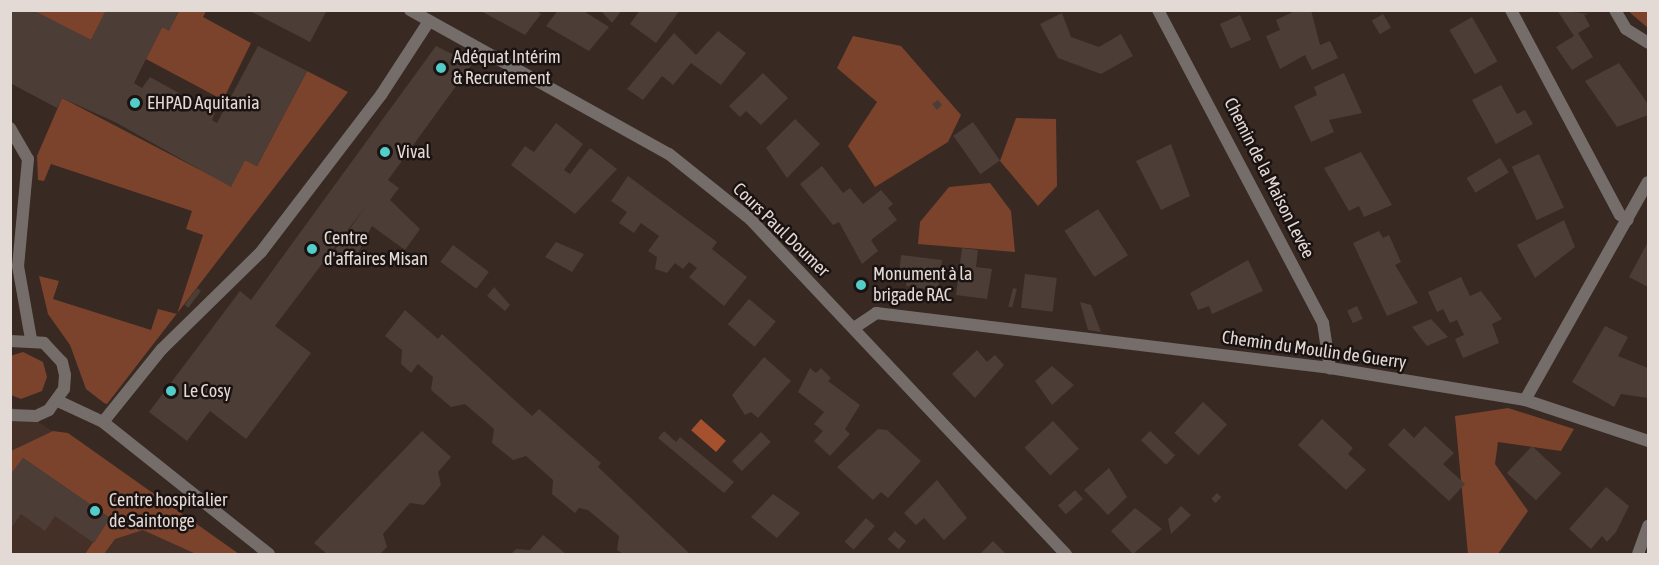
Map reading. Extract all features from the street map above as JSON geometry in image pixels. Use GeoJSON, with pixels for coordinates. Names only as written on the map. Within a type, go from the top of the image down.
{"type":"FeatureCollection","features":[{"type":"Feature","properties":{"kind":"street","name":"Cours Paul Doumer"},"geometry":{"type":"LineString","coordinates":[[410,10],[669,154],[750,219],[1066,555]]}},
{"type":"Feature","properties":{"kind":"street","name":"Chemin de la Maison Levée"},"geometry":{"type":"LineString","coordinates":[[1158,10],[1323,323],[1330,368]]}},
{"type":"Feature","properties":{"kind":"street"},"geometry":{"type":"LineString","coordinates":[[1511,10],[1620,215],[1628,220]]}},
{"type":"Feature","properties":{"kind":"street"},"geometry":{"type":"LineString","coordinates":[[1615,10],[1626,29],[1648,43]]}},
{"type":"Feature","properties":{"kind":"street"},"geometry":{"type":"LineString","coordinates":[[104,422],[162,349],[261,252],[381,95],[429,21]]}},
{"type":"Feature","properties":{"kind":"street"},"geometry":{"type":"LineString","coordinates":[[10,128],[28,159],[18,266],[32,339]]}},
{"type":"Feature","properties":{"kind":"street"},"geometry":{"type":"LineString","coordinates":[[1525,400],[1648,182]]}},
{"type":"Feature","properties":{"kind":"street","name":"Chemin du Moulin de Guerry"},"geometry":{"type":"LineString","coordinates":[[854,328],[876,313],[1330,368],[1525,400],[1648,441]]}},
{"type":"Feature","properties":{"kind":"street"},"geometry":{"type":"LineString","coordinates":[[10,341],[32,339],[44,343],[62,362],[65,375],[58,401],[36,416],[10,415]]}},
{"type":"Feature","properties":{"kind":"street"},"geometry":{"type":"LineString","coordinates":[[58,401],[104,422],[269,555]]}},
{"type":"Feature","properties":{"kind":"street"},"geometry":{"type":"LineString","coordinates":[[1638,555],[1648,526]]}},
{"type":"Feature","properties":{"kind":"shaded area"},"geometry":{"type":"Polygon","coordinates":[[[33,11],[106,11],[91,40],[33,11]]]}},
{"type":"Feature","properties":{"kind":"shaded area"},"geometry":{"type":"Polygon","coordinates":[[[179,11],[206,11],[203,17],[251,43],[223,100],[146,59],[162,27],[169,30],[179,11]]]}},
{"type":"Feature","properties":{"kind":"shaded area"},"geometry":{"type":"Polygon","coordinates":[[[1628,11],[1648,11],[1648,28],[1628,11]]]}},
{"type":"Feature","properties":{"kind":"shaded area"},"geometry":{"type":"Polygon","coordinates":[[[853,36],[901,46],[961,115],[948,142],[875,187],[848,146],[877,102],[837,68],[853,36]]]}},
{"type":"Feature","properties":{"kind":"shaded area"},"geometry":{"type":"Polygon","coordinates":[[[307,71],[348,92],[177,313],[203,235],[186,229],[192,211],[51,164],[44,181],[38,180],[37,156],[62,98],[231,186],[245,160],[257,166],[307,71]]]}},
{"type":"Feature","properties":{"kind":"shaded area"},"geometry":{"type":"Polygon","coordinates":[[[1016,118],[1056,119],[1057,186],[1038,206],[1000,161],[1016,118]]]}},
{"type":"Feature","properties":{"kind":"shaded area"},"geometry":{"type":"Polygon","coordinates":[[[990,183],[1011,211],[1015,252],[918,244],[920,222],[949,187],[990,183]]]}},
{"type":"Feature","properties":{"kind":"shaded area"},"geometry":{"type":"Polygon","coordinates":[[[39,276],[59,281],[53,299],[151,330],[158,309],[177,314],[107,404],[86,389],[70,345],[48,314],[39,276]]]}},
{"type":"Feature","properties":{"kind":"shaded area"},"geometry":{"type":"Polygon","coordinates":[[[23,352],[43,362],[47,377],[42,391],[21,399],[11,395],[10,356],[23,352]]]}},
{"type":"Feature","properties":{"kind":"shaded area","name":"Centre hospitalier de Saintonge"},"geometry":{"type":"Polygon","coordinates":[[[11,406],[129,477],[239,554],[11,554],[11,406]]]}},
{"type":"Feature","properties":{"kind":"shaded area"},"geometry":{"type":"Polygon","coordinates":[[[1508,408],[1574,429],[1561,451],[1498,442],[1495,464],[1528,511],[1498,554],[1468,554],[1455,416],[1508,408]]]}},
{"type":"Feature","properties":{"kind":"shaded area"},"geometry":{"type":"Polygon","coordinates":[[[701,419],[726,441],[716,452],[691,430],[701,419]]]}},
{"type":"Feature","properties":{"kind":"shaded area"},"geometry":{"type":"Polygon","coordinates":[[[53,431],[68,433],[239,554],[196,554],[143,530],[115,539],[104,554],[85,554],[110,518],[23,458],[11,475],[11,451],[53,431]]]}},
{"type":"Feature","properties":{"kind":"building","name":"EHPAD Aquitania"},"geometry":{"type":"Polygon","coordinates":[[[10,10],[33,10],[91,40],[106,10],[179,10],[169,31],[162,27],[134,83],[142,88],[150,77],[215,113],[212,120],[217,123],[258,46],[307,71],[257,166],[245,160],[231,187],[115,122],[62,98],[57,108],[10,83],[10,10]]]}},
{"type":"Feature","properties":{"kind":"building"},"geometry":{"type":"Polygon","coordinates":[[[248,10],[327,10],[310,42],[248,10]]]}},
{"type":"Feature","properties":{"kind":"building"},"geometry":{"type":"Polygon","coordinates":[[[479,10],[535,10],[541,14],[525,35],[479,10]]]}},
{"type":"Feature","properties":{"kind":"building"},"geometry":{"type":"Polygon","coordinates":[[[558,10],[582,10],[609,27],[589,51],[546,26],[558,10]]]}},
{"type":"Feature","properties":{"kind":"building"},"geometry":{"type":"Polygon","coordinates":[[[600,10],[622,10],[612,23],[600,10]]]}},
{"type":"Feature","properties":{"kind":"building"},"geometry":{"type":"Polygon","coordinates":[[[640,10],[680,10],[656,43],[630,24],[640,10]]]}},
{"type":"Feature","properties":{"kind":"building"},"geometry":{"type":"Polygon","coordinates":[[[1297,10],[1311,10],[1320,45],[1330,41],[1338,58],[1312,70],[1305,55],[1280,69],[1266,36],[1280,30],[1276,20],[1297,10]]]}},
{"type":"Feature","properties":{"kind":"building"},"geometry":{"type":"Polygon","coordinates":[[[1557,10],[1589,14],[1584,15],[1590,26],[1578,33],[1593,57],[1572,70],[1556,47],[1574,36],[1557,10]]]}},
{"type":"Feature","properties":{"kind":"building"},"geometry":{"type":"Polygon","coordinates":[[[1062,13],[1071,37],[1099,47],[1121,34],[1133,56],[1101,74],[1058,58],[1040,24],[1062,13]]]}},
{"type":"Feature","properties":{"kind":"building"},"geometry":{"type":"Polygon","coordinates":[[[1383,14],[1391,28],[1380,34],[1372,20],[1383,14]]]}},
{"type":"Feature","properties":{"kind":"building"},"geometry":{"type":"Polygon","coordinates":[[[1240,15],[1251,40],[1231,49],[1220,24],[1240,15]]]}},
{"type":"Feature","properties":{"kind":"building"},"geometry":{"type":"Polygon","coordinates":[[[1472,17],[1498,61],[1475,74],[1449,30],[1472,17]]]}},
{"type":"Feature","properties":{"kind":"building"},"geometry":{"type":"Polygon","coordinates":[[[718,31],[746,53],[721,85],[691,63],[673,85],[662,76],[643,100],[627,89],[674,33],[696,55],[718,31]]]}},
{"type":"Feature","properties":{"kind":"building","name":"Centre d'affaires Misan"},"geometry":{"type":"Polygon","coordinates":[[[436,46],[472,64],[388,180],[399,188],[390,200],[420,229],[405,250],[372,226],[355,259],[349,255],[345,260],[334,251],[366,206],[275,326],[311,353],[246,439],[210,411],[187,441],[149,412],[240,291],[251,300],[436,46]]]}},
{"type":"Feature","properties":{"kind":"building"},"geometry":{"type":"Polygon","coordinates":[[[1619,63],[1648,104],[1648,115],[1617,127],[1585,81],[1619,63]]]}},
{"type":"Feature","properties":{"kind":"building"},"geometry":{"type":"Polygon","coordinates":[[[763,73],[788,98],[761,125],[746,111],[740,117],[729,106],[763,73]]]}},
{"type":"Feature","properties":{"kind":"building"},"geometry":{"type":"Polygon","coordinates":[[[1344,73],[1362,113],[1329,120],[1334,132],[1311,142],[1294,106],[1317,95],[1314,87],[1344,73]]]}},
{"type":"Feature","properties":{"kind":"building"},"geometry":{"type":"Polygon","coordinates":[[[1501,85],[1517,114],[1525,110],[1533,124],[1496,144],[1472,100],[1501,85]]]}},
{"type":"Feature","properties":{"kind":"building"},"geometry":{"type":"Polygon","coordinates":[[[938,100],[942,105],[937,110],[932,104],[938,100]]]}},
{"type":"Feature","properties":{"kind":"building"},"geometry":{"type":"Polygon","coordinates":[[[795,119],[820,144],[787,178],[766,148],[795,119]]]}},
{"type":"Feature","properties":{"kind":"building"},"geometry":{"type":"Polygon","coordinates":[[[973,122],[1000,161],[980,174],[953,136],[973,122]]]}},
{"type":"Feature","properties":{"kind":"building"},"geometry":{"type":"Polygon","coordinates":[[[556,123],[583,144],[564,170],[570,174],[590,148],[617,169],[575,214],[511,165],[525,146],[534,152],[556,123]]]}},
{"type":"Feature","properties":{"kind":"building"},"geometry":{"type":"Polygon","coordinates":[[[1171,144],[1190,196],[1161,210],[1136,161],[1171,144]]]}},
{"type":"Feature","properties":{"kind":"building"},"geometry":{"type":"Polygon","coordinates":[[[1361,152],[1392,205],[1364,217],[1359,206],[1349,211],[1324,168],[1361,152]]]}},
{"type":"Feature","properties":{"kind":"building"},"geometry":{"type":"Polygon","coordinates":[[[1539,154],[1564,207],[1537,220],[1512,167],[1539,154]]]}},
{"type":"Feature","properties":{"kind":"building"},"geometry":{"type":"Polygon","coordinates":[[[1500,158],[1509,173],[1475,193],[1467,178],[1500,158]]]}},
{"type":"Feature","properties":{"kind":"building"},"geometry":{"type":"Polygon","coordinates":[[[822,166],[843,193],[850,188],[863,204],[881,190],[893,204],[888,208],[897,220],[871,240],[878,251],[862,264],[839,222],[833,225],[800,184],[822,166]]]}},
{"type":"Feature","properties":{"kind":"building"},"geometry":{"type":"Polygon","coordinates":[[[628,176],[717,242],[712,249],[747,277],[724,306],[689,277],[697,268],[689,262],[683,269],[675,263],[667,273],[655,269],[657,257],[648,251],[659,236],[641,223],[634,233],[619,223],[627,212],[611,201],[628,176]]]}},
{"type":"Feature","properties":{"kind":"building"},"geometry":{"type":"Polygon","coordinates":[[[1098,209],[1128,255],[1094,277],[1064,231],[1098,209]]]}},
{"type":"Feature","properties":{"kind":"building"},"geometry":{"type":"Polygon","coordinates":[[[1564,220],[1575,247],[1535,278],[1517,245],[1564,220]]]}},
{"type":"Feature","properties":{"kind":"building"},"geometry":{"type":"Polygon","coordinates":[[[1379,231],[1383,238],[1389,235],[1401,262],[1395,265],[1418,303],[1387,316],[1353,243],[1379,231]]]}},
{"type":"Feature","properties":{"kind":"building"},"geometry":{"type":"Polygon","coordinates":[[[556,242],[584,254],[572,272],[545,257],[556,242]]]}},
{"type":"Feature","properties":{"kind":"building"},"geometry":{"type":"Polygon","coordinates":[[[1648,242],[1648,287],[1629,277],[1648,242]]]}},
{"type":"Feature","properties":{"kind":"building"},"geometry":{"type":"Polygon","coordinates":[[[453,245],[489,272],[476,289],[440,262],[453,245]]]}},
{"type":"Feature","properties":{"kind":"building"},"geometry":{"type":"Polygon","coordinates":[[[962,248],[978,250],[976,267],[992,269],[987,299],[956,295],[962,248]]]}},
{"type":"Feature","properties":{"kind":"building"},"geometry":{"type":"Polygon","coordinates":[[[901,255],[942,260],[938,291],[906,286],[907,275],[899,274],[901,255]]]}},
{"type":"Feature","properties":{"kind":"building"},"geometry":{"type":"Polygon","coordinates":[[[1248,260],[1263,291],[1212,314],[1209,306],[1198,310],[1190,293],[1248,260]]]}},
{"type":"Feature","properties":{"kind":"building"},"geometry":{"type":"Polygon","coordinates":[[[1025,274],[1057,278],[1053,312],[1021,308],[1025,274]]]}},
{"type":"Feature","properties":{"kind":"building"},"geometry":{"type":"Polygon","coordinates":[[[1461,277],[1470,296],[1481,291],[1502,319],[1492,324],[1499,343],[1463,358],[1455,339],[1464,335],[1457,320],[1450,323],[1443,309],[1437,312],[1428,292],[1461,277]]]}},
{"type":"Feature","properties":{"kind":"building"},"geometry":{"type":"Polygon","coordinates":[[[494,287],[510,305],[505,311],[487,296],[494,287]]]}},
{"type":"Feature","properties":{"kind":"building"},"geometry":{"type":"Polygon","coordinates":[[[197,288],[201,291],[188,308],[184,305],[197,288]]]}},
{"type":"Feature","properties":{"kind":"building"},"geometry":{"type":"Polygon","coordinates":[[[1013,288],[1017,289],[1012,307],[1008,306],[1013,288]]]}},
{"type":"Feature","properties":{"kind":"building"},"geometry":{"type":"Polygon","coordinates":[[[749,299],[776,321],[755,347],[728,324],[749,299]]]}},
{"type":"Feature","properties":{"kind":"building"},"geometry":{"type":"Polygon","coordinates":[[[1080,302],[1091,305],[1101,332],[1088,330],[1080,302]]]}},
{"type":"Feature","properties":{"kind":"building"},"geometry":{"type":"Polygon","coordinates":[[[1357,306],[1363,319],[1353,323],[1347,311],[1357,306]]]}},
{"type":"Feature","properties":{"kind":"building"},"geometry":{"type":"Polygon","coordinates":[[[405,310],[438,339],[442,334],[532,416],[539,409],[601,463],[598,467],[690,554],[623,554],[617,550],[619,536],[588,510],[579,508],[575,513],[552,494],[553,480],[526,456],[513,460],[492,443],[494,429],[465,404],[451,407],[431,390],[433,377],[418,364],[411,373],[401,364],[402,350],[385,336],[405,310]]]}},
{"type":"Feature","properties":{"kind":"building"},"geometry":{"type":"Polygon","coordinates":[[[1431,319],[1448,337],[1427,346],[1412,327],[1431,319]]]}},
{"type":"Feature","properties":{"kind":"building"},"geometry":{"type":"Polygon","coordinates":[[[1605,326],[1628,337],[1618,356],[1648,368],[1648,398],[1621,394],[1614,407],[1572,382],[1605,326]]]}},
{"type":"Feature","properties":{"kind":"building"},"geometry":{"type":"Polygon","coordinates":[[[977,350],[987,362],[995,355],[1004,365],[975,398],[952,374],[977,350]]]}},
{"type":"Feature","properties":{"kind":"building"},"geometry":{"type":"Polygon","coordinates":[[[764,357],[791,381],[758,418],[751,412],[745,415],[732,395],[764,357]]]}},
{"type":"Feature","properties":{"kind":"building"},"geometry":{"type":"Polygon","coordinates":[[[1052,366],[1074,385],[1052,405],[1035,381],[1052,366]]]}},
{"type":"Feature","properties":{"kind":"building"},"geometry":{"type":"Polygon","coordinates":[[[810,368],[816,373],[821,368],[831,378],[828,381],[860,405],[845,429],[850,434],[830,456],[814,441],[823,431],[814,424],[824,412],[798,392],[810,368]]]}},
{"type":"Feature","properties":{"kind":"building"},"geometry":{"type":"Polygon","coordinates":[[[1203,402],[1227,425],[1198,455],[1174,433],[1203,402]]]}},
{"type":"Feature","properties":{"kind":"building"},"geometry":{"type":"Polygon","coordinates":[[[1322,419],[1353,448],[1348,454],[1366,470],[1346,490],[1298,445],[1322,419]]]}},
{"type":"Feature","properties":{"kind":"building"},"geometry":{"type":"Polygon","coordinates":[[[1053,421],[1079,449],[1050,475],[1024,448],[1053,421]]]}},
{"type":"Feature","properties":{"kind":"building"},"geometry":{"type":"Polygon","coordinates":[[[1425,426],[1454,453],[1443,464],[1465,484],[1449,501],[1388,445],[1404,428],[1414,438],[1425,426]]]}},
{"type":"Feature","properties":{"kind":"building"},"geometry":{"type":"Polygon","coordinates":[[[878,429],[887,430],[921,461],[888,498],[881,492],[873,500],[837,467],[878,429]]]}},
{"type":"Feature","properties":{"kind":"building"},"geometry":{"type":"Polygon","coordinates":[[[422,431],[451,457],[438,472],[441,485],[424,505],[410,503],[383,534],[387,547],[380,554],[327,554],[314,543],[422,431]]]}},
{"type":"Feature","properties":{"kind":"building"},"geometry":{"type":"Polygon","coordinates":[[[664,431],[676,442],[680,437],[734,482],[724,493],[658,438],[664,431]]]}},
{"type":"Feature","properties":{"kind":"building"},"geometry":{"type":"Polygon","coordinates":[[[1150,431],[1175,455],[1166,465],[1141,440],[1150,431]]]}},
{"type":"Feature","properties":{"kind":"building"},"geometry":{"type":"Polygon","coordinates":[[[761,432],[771,442],[742,471],[732,461],[761,432]]]}},
{"type":"Feature","properties":{"kind":"building"},"geometry":{"type":"Polygon","coordinates":[[[1532,446],[1561,473],[1536,500],[1507,473],[1532,446]]]}},
{"type":"Feature","properties":{"kind":"building"},"geometry":{"type":"Polygon","coordinates":[[[23,458],[110,518],[94,543],[55,516],[45,531],[21,514],[10,529],[10,475],[23,458]]]}},
{"type":"Feature","properties":{"kind":"building"},"geometry":{"type":"Polygon","coordinates":[[[1109,468],[1127,497],[1108,515],[1084,490],[1109,468]]]}},
{"type":"Feature","properties":{"kind":"building"},"geometry":{"type":"Polygon","coordinates":[[[937,480],[967,518],[944,540],[924,518],[916,525],[904,513],[937,480]]]}},
{"type":"Feature","properties":{"kind":"building"},"geometry":{"type":"Polygon","coordinates":[[[1606,487],[1629,506],[1616,532],[1607,542],[1602,536],[1591,549],[1569,529],[1606,487]]]}},
{"type":"Feature","properties":{"kind":"building"},"geometry":{"type":"Polygon","coordinates":[[[1075,490],[1083,499],[1066,514],[1058,505],[1075,490]]]}},
{"type":"Feature","properties":{"kind":"building"},"geometry":{"type":"Polygon","coordinates":[[[1217,493],[1221,497],[1216,503],[1211,499],[1217,493]]]}},
{"type":"Feature","properties":{"kind":"building"},"geometry":{"type":"Polygon","coordinates":[[[773,494],[800,513],[777,538],[751,517],[773,494]]]}},
{"type":"Feature","properties":{"kind":"building"},"geometry":{"type":"Polygon","coordinates":[[[1181,506],[1191,515],[1171,534],[1168,519],[1181,506]]]}},
{"type":"Feature","properties":{"kind":"building"},"geometry":{"type":"Polygon","coordinates":[[[1135,508],[1162,529],[1133,554],[1111,531],[1135,508]]]}},
{"type":"Feature","properties":{"kind":"building"},"geometry":{"type":"Polygon","coordinates":[[[866,518],[875,526],[854,550],[845,542],[866,518]]]}},
{"type":"Feature","properties":{"kind":"building"},"geometry":{"type":"Polygon","coordinates":[[[895,531],[906,541],[899,549],[888,539],[895,531]]]}},
{"type":"Feature","properties":{"kind":"building"},"geometry":{"type":"Polygon","coordinates":[[[543,535],[566,554],[511,554],[516,549],[530,550],[543,535]]]}},
{"type":"Feature","properties":{"kind":"building"},"geometry":{"type":"Polygon","coordinates":[[[993,541],[1006,554],[980,554],[993,541]]]}},
{"type":"Feature","properties":{"kind":"place","name":"Adéquat Intérim & Recrutement"},"geometry":{"type":"Point","coordinates":[441,68]}},
{"type":"Feature","properties":{"kind":"place","name":"EHPAD Aquitania"},"geometry":{"type":"Point","coordinates":[135,103]}},
{"type":"Feature","properties":{"kind":"place","name":"Vival"},"geometry":{"type":"Point","coordinates":[385,152]}},
{"type":"Feature","properties":{"kind":"place","name":"Centre d'affaires Misan"},"geometry":{"type":"Point","coordinates":[312,249]}},
{"type":"Feature","properties":{"kind":"place","name":"Monument à la brigade RAC"},"geometry":{"type":"Point","coordinates":[861,285]}},
{"type":"Feature","properties":{"kind":"place","name":"Le Cosy"},"geometry":{"type":"Point","coordinates":[171,391]}},
{"type":"Feature","properties":{"kind":"place","name":"Centre hospitalier de Saintonge"},"geometry":{"type":"Point","coordinates":[95,511]}}]}
